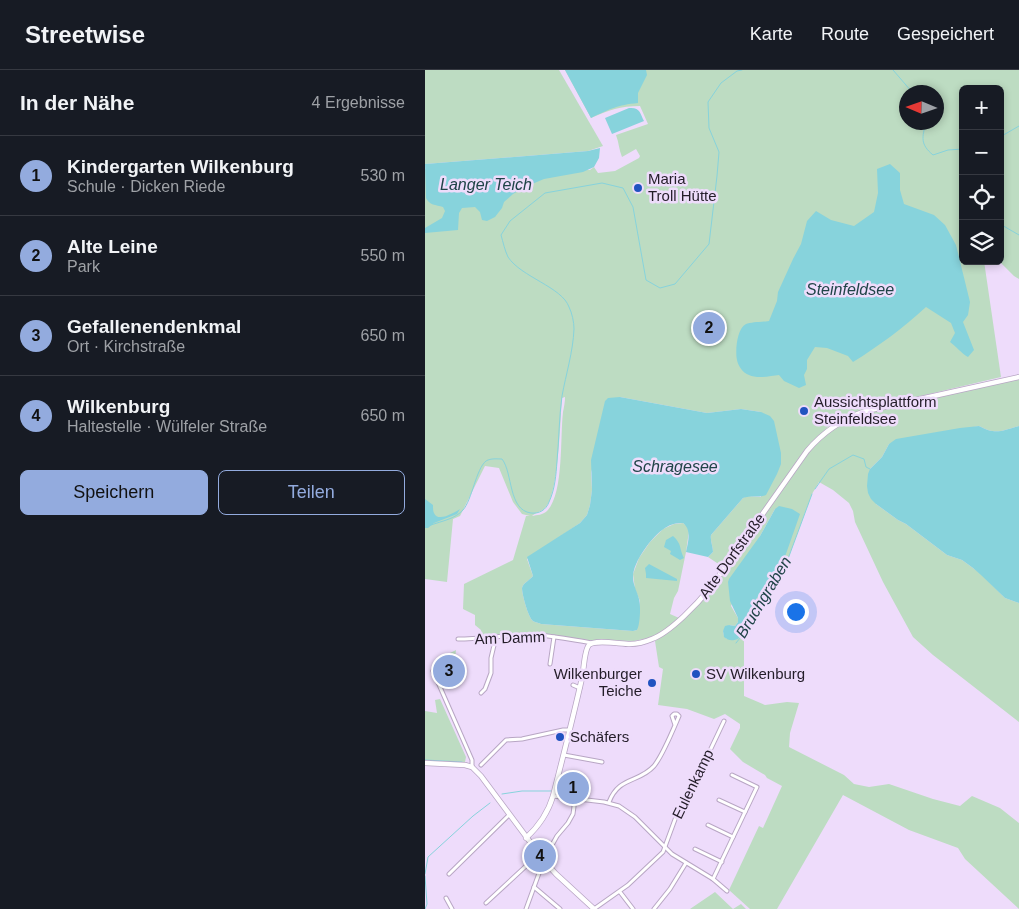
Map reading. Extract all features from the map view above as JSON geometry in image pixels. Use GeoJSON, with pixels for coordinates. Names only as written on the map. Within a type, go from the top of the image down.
{"type":"FeatureCollection","features":[{"type":"Feature","properties":{"kind":"street","name":"Alte Dorfstraße"},"geometry":{"type":"LineString","coordinates":[[591,643],[629,644],[648,641],[666,632],[681,619],[705,596],[807,452],[823,434],[842,421],[856,414],[874,409],[1019,377]]}},
{"type":"Feature","properties":{"kind":"street","name":"Am Damm"},"geometry":{"type":"LineString","coordinates":[[458,639],[536,635],[554,636],[591,643]]}},
{"type":"Feature","properties":{"kind":"street"},"geometry":{"type":"LineString","coordinates":[[550,664],[554,636]]}},
{"type":"Feature","properties":{"kind":"street"},"geometry":{"type":"LineString","coordinates":[[481,693],[485,689],[491,672],[491,658],[496,637]]}},
{"type":"Feature","properties":{"kind":"street"},"geometry":{"type":"LineString","coordinates":[[578,640],[586,650]]}},
{"type":"Feature","properties":{"kind":"street"},"geometry":{"type":"LineString","coordinates":[[526,838],[544,818],[549,809],[580,688],[586,650],[591,643]]}},
{"type":"Feature","properties":{"kind":"street"},"geometry":{"type":"LineString","coordinates":[[433,671],[472,760],[472,767]]}},
{"type":"Feature","properties":{"kind":"street"},"geometry":{"type":"LineString","coordinates":[[573,685],[580,688]]}},
{"type":"Feature","properties":{"kind":"street","name":"Eulenkamp"},"geometry":{"type":"LineString","coordinates":[[665,848],[677,814],[690,786],[706,759],[724,721]]}},
{"type":"Feature","properties":{"kind":"street"},"geometry":{"type":"LineString","coordinates":[[609,802],[613,793],[623,783],[653,767],[675,725]]}},
{"type":"Feature","properties":{"kind":"street"},"geometry":{"type":"LineString","coordinates":[[481,765],[507,740],[570,730]]}},
{"type":"Feature","properties":{"kind":"street"},"geometry":{"type":"LineString","coordinates":[[564,755],[602,762]]}},
{"type":"Feature","properties":{"kind":"street"},"geometry":{"type":"LineString","coordinates":[[425,763],[472,767],[481,776],[545,862],[594,909],[620,892],[665,848]]}},
{"type":"Feature","properties":{"kind":"street"},"geometry":{"type":"LineString","coordinates":[[713,879],[757,787],[732,775]]}},
{"type":"Feature","properties":{"kind":"street"},"geometry":{"type":"LineString","coordinates":[[553,796],[609,802],[619,806],[629,812],[671,854],[713,879],[727,891]]}},
{"type":"Feature","properties":{"kind":"street"},"geometry":{"type":"LineString","coordinates":[[547,854],[573,814],[575,799]]}},
{"type":"Feature","properties":{"kind":"street"},"geometry":{"type":"LineString","coordinates":[[719,800],[745,812]]}},
{"type":"Feature","properties":{"kind":"street"},"geometry":{"type":"LineString","coordinates":[[449,874],[509,815]]}},
{"type":"Feature","properties":{"kind":"street"},"geometry":{"type":"LineString","coordinates":[[708,825],[733,837]]}},
{"type":"Feature","properties":{"kind":"street"},"geometry":{"type":"LineString","coordinates":[[695,849],[722,862]]}},
{"type":"Feature","properties":{"kind":"street"},"geometry":{"type":"LineString","coordinates":[[486,903],[539,854]]}},
{"type":"Feature","properties":{"kind":"street"},"geometry":{"type":"LineString","coordinates":[[526,909],[545,862]]}},
{"type":"Feature","properties":{"kind":"street"},"geometry":{"type":"LineString","coordinates":[[654,909],[670,889],[686,863]]}},
{"type":"Feature","properties":{"kind":"street"},"geometry":{"type":"LineString","coordinates":[[534,887],[560,909]]}},
{"type":"Feature","properties":{"kind":"street"},"geometry":{"type":"LineString","coordinates":[[620,892],[633,909]]}},
{"type":"Feature","properties":{"kind":"street"},"geometry":{"type":"LineString","coordinates":[[446,898],[452,909]]}},
{"type":"Feature","properties":{"kind":"shaded area"},"geometry":{"type":"Polygon","coordinates":[[[425,70],[559,70],[603,146],[588,151],[425,164],[425,70]]]}},
{"type":"Feature","properties":{"kind":"shaded area"},"geometry":{"type":"Polygon","coordinates":[[[565,70],[1019,70],[1019,279],[1003,265],[1004,85],[959,85],[959,265],[985,265],[1001,377],[866,409],[841,419],[828,427],[805,450],[723,567],[708,557],[713,552],[711,535],[743,498],[747,496],[761,497],[761,412],[741,409],[707,413],[620,397],[591,472],[592,490],[587,515],[580,523],[527,559],[533,576],[522,588],[524,600],[531,619],[541,624],[637,630],[640,601],[635,589],[633,574],[639,558],[650,542],[663,529],[674,524],[683,523],[689,531],[686,552],[678,591],[670,614],[679,618],[653,637],[634,641],[588,640],[530,633],[482,637],[481,630],[475,625],[475,615],[463,609],[464,584],[513,560],[526,516],[530,516],[522,514],[513,502],[499,468],[485,466],[460,516],[453,519],[447,582],[425,579],[425,169],[590,170],[594,167],[598,173],[615,171],[640,156],[636,149],[622,157],[616,135],[648,124],[640,106],[615,109],[591,118],[565,70]],[[565,397],[562,398],[556,473],[550,500],[545,508],[532,516],[547,511],[556,492],[559,479],[565,397]]]}},
{"type":"Feature","properties":{"kind":"shaded area"},"geometry":{"type":"Polygon","coordinates":[[[1019,379],[1019,426],[1003,431],[994,431],[979,426],[889,444],[882,457],[870,469],[876,504],[947,555],[962,560],[973,568],[1005,598],[1019,603],[1019,722],[933,655],[913,637],[883,582],[855,522],[849,503],[819,482],[812,494],[785,567],[780,576],[764,593],[744,639],[744,696],[765,705],[787,702],[799,703],[790,733],[789,747],[844,775],[854,784],[869,787],[889,784],[960,806],[972,796],[1000,808],[1019,823],[1019,909],[965,859],[958,848],[909,830],[843,795],[777,909],[750,909],[729,890],[759,826],[763,828],[782,786],[743,762],[730,749],[740,724],[725,714],[714,719],[687,709],[658,705],[663,669],[659,667],[655,641],[683,620],[706,597],[808,453],[829,433],[853,418],[871,411],[1019,379]],[[775,509],[760,536],[731,606],[738,618],[738,622],[735,626],[729,625],[723,631],[727,639],[745,627],[749,612],[761,591],[781,568],[775,509]]]}},
{"type":"Feature","properties":{"kind":"shaded area"},"geometry":{"type":"Polygon","coordinates":[[[456,650],[455,658],[457,660],[451,670],[448,683],[441,681],[446,666],[442,665],[444,656],[456,650]]]}},
{"type":"Feature","properties":{"kind":"shaded area"},"geometry":{"type":"Polygon","coordinates":[[[440,699],[466,757],[465,762],[425,760],[425,711],[437,713],[435,700],[440,699]]]}},
{"type":"Feature","properties":{"kind":"shaded area"},"geometry":{"type":"Polygon","coordinates":[[[715,892],[733,909],[690,909],[715,892]]]}},
{"type":"Feature","properties":{"kind":"shaded area"},"geometry":{"type":"Polygon","coordinates":[[[741,904],[746,909],[733,909],[741,904]]]}},
{"type":"Feature","properties":{"kind":"water"},"geometry":{"type":"Polygon","coordinates":[[[565,70],[646,70],[647,75],[638,93],[638,103],[614,108],[591,118],[565,70]]]}},
{"type":"Feature","properties":{"kind":"water"},"geometry":{"type":"Polygon","coordinates":[[[629,108],[638,110],[644,121],[612,134],[605,118],[629,108]]]}},
{"type":"Feature","properties":{"kind":"water","name":"Langer Teich"},"geometry":{"type":"Polygon","coordinates":[[[600,148],[599,158],[594,167],[583,172],[544,179],[525,187],[504,202],[495,217],[487,221],[482,220],[480,212],[475,207],[462,208],[459,213],[458,230],[425,233],[425,228],[442,218],[445,211],[443,207],[431,203],[426,198],[425,164],[588,151],[600,148]]]}},
{"type":"Feature","properties":{"kind":"water","name":"Steinfeldsee"},"geometry":{"type":"Polygon","coordinates":[[[890,164],[900,173],[900,190],[904,204],[934,215],[945,225],[956,245],[959,265],[961,265],[970,302],[968,315],[963,322],[974,350],[968,357],[963,354],[950,342],[955,333],[951,323],[926,307],[891,336],[853,362],[848,356],[827,348],[815,347],[807,360],[807,369],[804,375],[806,385],[799,388],[784,381],[779,375],[756,377],[745,373],[738,365],[736,356],[737,340],[741,330],[746,324],[769,321],[777,301],[778,292],[801,244],[807,221],[816,211],[831,220],[854,226],[874,212],[878,193],[877,169],[890,164]]]}},
{"type":"Feature","properties":{"kind":"water","name":"Schragesee"},"geometry":{"type":"Polygon","coordinates":[[[620,397],[707,413],[741,409],[761,412],[770,416],[774,421],[781,453],[781,464],[766,495],[743,498],[711,535],[713,552],[708,557],[686,552],[688,529],[683,523],[667,527],[649,543],[636,564],[633,577],[640,606],[637,630],[541,624],[535,622],[531,619],[527,610],[522,591],[524,585],[533,576],[527,557],[580,523],[587,515],[592,490],[591,460],[605,401],[608,398],[620,397]]]}},
{"type":"Feature","properties":{"kind":"water"},"geometry":{"type":"Polygon","coordinates":[[[979,426],[994,431],[1003,431],[1019,426],[1019,603],[1005,598],[973,568],[962,560],[947,555],[898,520],[876,504],[868,493],[868,474],[870,469],[882,457],[889,444],[896,439],[979,426]]]}},
{"type":"Feature","properties":{"kind":"water"},"geometry":{"type":"Polygon","coordinates":[[[425,499],[433,505],[434,513],[439,517],[447,516],[460,509],[457,514],[425,528],[425,499]]]}},
{"type":"Feature","properties":{"kind":"water"},"geometry":{"type":"Polygon","coordinates":[[[779,506],[792,509],[800,514],[781,568],[761,591],[749,612],[745,627],[738,639],[729,640],[724,637],[723,631],[725,626],[735,626],[738,618],[730,601],[729,579],[760,536],[775,509],[779,506]]]}},
{"type":"Feature","properties":{"kind":"water"},"geometry":{"type":"Polygon","coordinates":[[[673,536],[679,544],[684,558],[680,560],[670,554],[671,551],[664,547],[666,540],[673,536]]]}},
{"type":"Feature","properties":{"kind":"water"},"geometry":{"type":"Polygon","coordinates":[[[649,564],[677,579],[677,581],[646,578],[645,568],[649,564]]]}},
{"type":"Feature","properties":{"kind":"waterway"},"geometry":{"type":"LineString","coordinates":[[431,525],[452,518],[463,510],[479,471],[486,461],[490,459],[502,459],[518,505],[524,510],[531,513],[542,511],[548,505],[553,492],[560,412],[571,355],[573,321],[565,300],[514,264],[508,257],[501,235],[510,221],[545,193],[602,183],[623,188],[633,207],[646,280],[660,288],[675,284],[709,244],[719,152],[709,128],[708,102],[721,83],[737,71],[742,70]]}},
{"type":"Feature","properties":{"kind":"waterway"},"geometry":{"type":"LineString","coordinates":[[893,70],[906,85]]}},
{"type":"Feature","properties":{"kind":"waterway"},"geometry":{"type":"LineString","coordinates":[[1004,135],[1019,126]]}},
{"type":"Feature","properties":{"kind":"waterway"},"geometry":{"type":"LineString","coordinates":[[924,130],[924,144],[933,155],[948,150],[959,149]]}},
{"type":"Feature","properties":{"kind":"waterway"},"geometry":{"type":"LineString","coordinates":[[1004,226],[1019,235]]}},
{"type":"Feature","properties":{"kind":"waterway","name":"Bruchgraben"},"geometry":{"type":"LineString","coordinates":[[815,489],[829,469],[853,455],[864,459],[866,467],[870,469]]}},
{"type":"Feature","properties":{"kind":"waterway","name":"Bruchgraben"},"geometry":{"type":"LineString","coordinates":[[736,643],[748,628],[751,614],[763,593],[785,567],[812,494]]}},
{"type":"Feature","properties":{"kind":"waterway"},"geometry":{"type":"LineString","coordinates":[[425,760],[462,762]]}},
{"type":"Feature","properties":{"kind":"waterway","name":"Bruchgraben"},"geometry":{"type":"LineString","coordinates":[[502,794],[522,791],[551,791]]}},
{"type":"Feature","properties":{"kind":"waterway","name":"Bruchgraben"},"geometry":{"type":"LineString","coordinates":[[425,874],[428,857],[490,803]]}},
{"type":"Feature","properties":{"kind":"waterway","name":"Bruchgraben"},"geometry":{"type":"LineString","coordinates":[[425,876],[427,904],[425,909]]}},
{"type":"Feature","properties":{"kind":"place","name":"Maria Troll Hütte"},"geometry":{"type":"Point","coordinates":[638,188]}},
{"type":"Feature","properties":{"kind":"place","name":"Alte Leine"},"geometry":{"type":"Point","coordinates":[709,328]}},
{"type":"Feature","properties":{"kind":"place","name":"Aussichtsplattform Steinfeldsee"},"geometry":{"type":"Point","coordinates":[804,411]}},
{"type":"Feature","properties":{"kind":"place","name":"Gefallenendenkmal"},"geometry":{"type":"Point","coordinates":[449,671]}},
{"type":"Feature","properties":{"kind":"place","name":"SV Wilkenburg"},"geometry":{"type":"Point","coordinates":[696,674]}},
{"type":"Feature","properties":{"kind":"place","name":"Wilkenburger Teiche"},"geometry":{"type":"Point","coordinates":[652,683]}},
{"type":"Feature","properties":{"kind":"place","name":"Schäfers"},"geometry":{"type":"Point","coordinates":[560,737]}},
{"type":"Feature","properties":{"kind":"place","name":"Kindergarten Wilkenburg"},"geometry":{"type":"Point","coordinates":[573,788]}},
{"type":"Feature","properties":{"kind":"place","name":"Wilkenburg"},"geometry":{"type":"Point","coordinates":[540,856]}}]}
